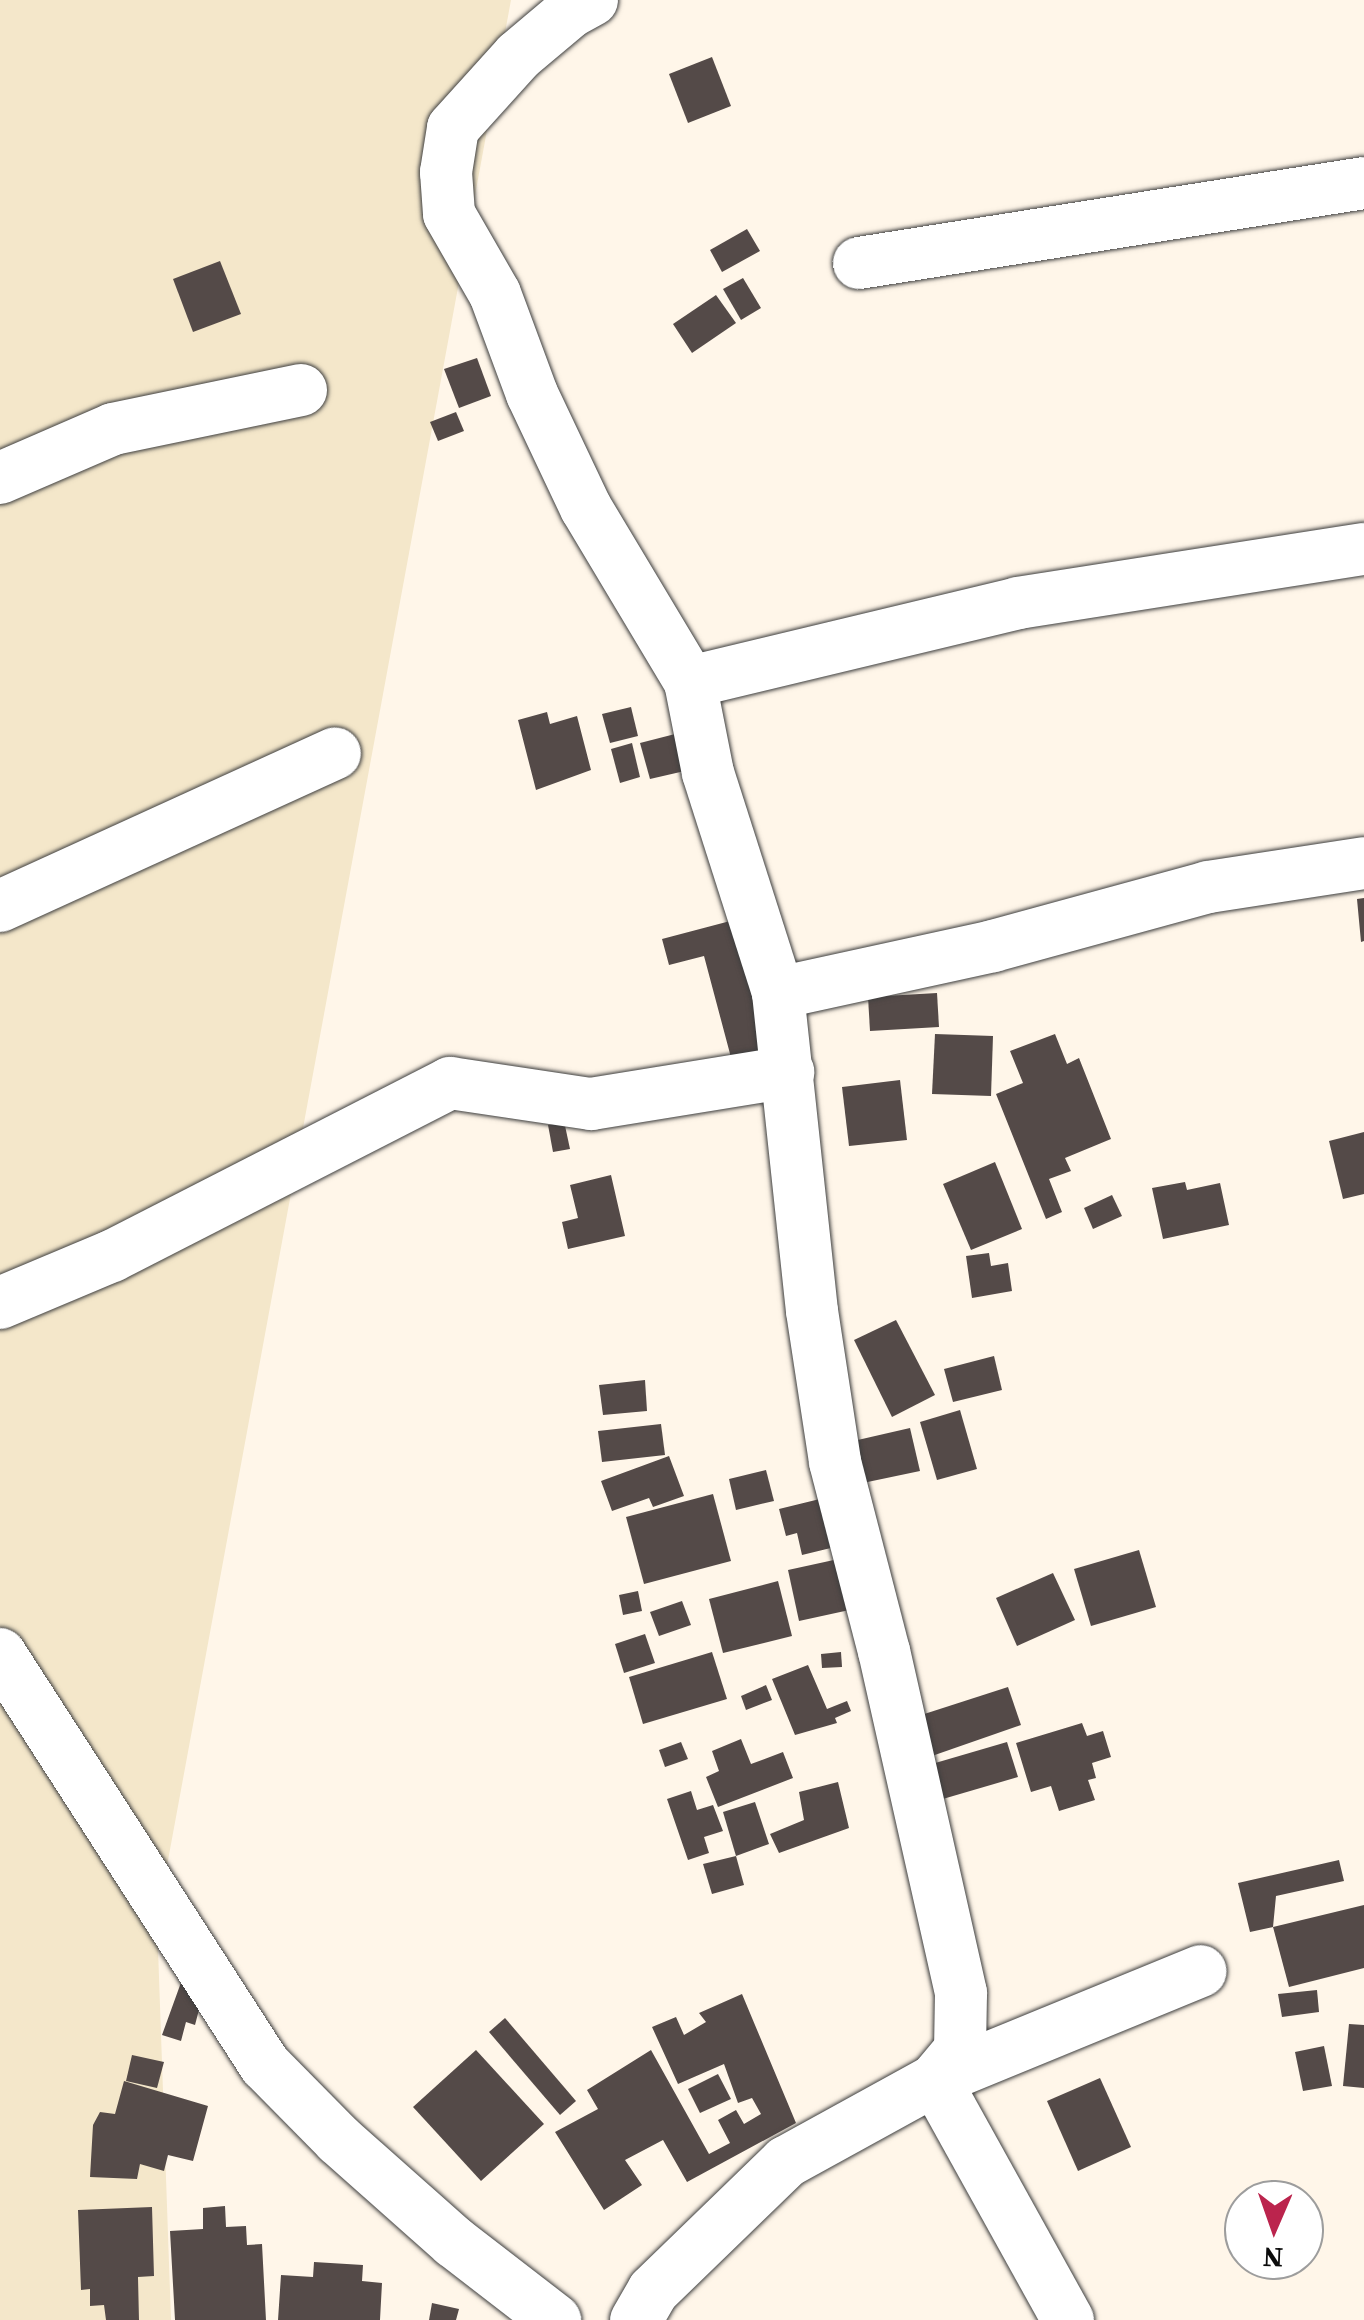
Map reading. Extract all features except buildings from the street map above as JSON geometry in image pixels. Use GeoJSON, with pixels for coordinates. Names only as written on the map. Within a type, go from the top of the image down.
{"type":"FeatureCollection","features":[{"type":"Feature","properties":{"kind":"street"},"geometry":{"type":"LineString","coordinates":[[592,0],[569,13],[518,56],[454,128],[446,172],[449,214],[495,294],[532,394],[586,508],[690,682],[708,773],[778,994],[812,1311],[835,1462],[884,1652],[961,1993],[960,2050],[934,2080]]}},
{"type":"Feature","properties":{"kind":"street"},"geometry":{"type":"LineString","coordinates":[[859,263],[1364,183]]}},
{"type":"Feature","properties":{"kind":"street"},"geometry":{"type":"LineString","coordinates":[[0,478],[114,429],[301,390]]}},
{"type":"Feature","properties":{"kind":"street"},"geometry":{"type":"LineString","coordinates":[[690,682],[1018,603],[1364,549]]}},
{"type":"Feature","properties":{"kind":"street"},"geometry":{"type":"LineString","coordinates":[[0,906],[334,753]]}},
{"type":"Feature","properties":{"kind":"street"},"geometry":{"type":"LineString","coordinates":[[778,994],[993,946],[1208,886],[1364,863]]}},
{"type":"Feature","properties":{"kind":"street"},"geometry":{"type":"LineString","coordinates":[[0,1304],[112,1256],[450,1083],[591,1104],[788,1072]]}},
{"type":"Feature","properties":{"kind":"street"},"geometry":{"type":"LineString","coordinates":[[0,1654],[265,2065],[339,2140],[454,2242],[556,2320]]}},
{"type":"Feature","properties":{"kind":"street"},"geometry":{"type":"LineString","coordinates":[[636,2320],[652,2291],[786,2162],[934,2080],[1201,1971]]}},
{"type":"Feature","properties":{"kind":"street"},"geometry":{"type":"LineString","coordinates":[[934,2080],[1068,2320]]}},
{"type":"Feature","properties":{"kind":"shaded area"},"geometry":{"type":"Polygon","coordinates":[[[0,0],[511,0],[157,1920],[171,2320],[0,2320],[0,0]]]}}]}
